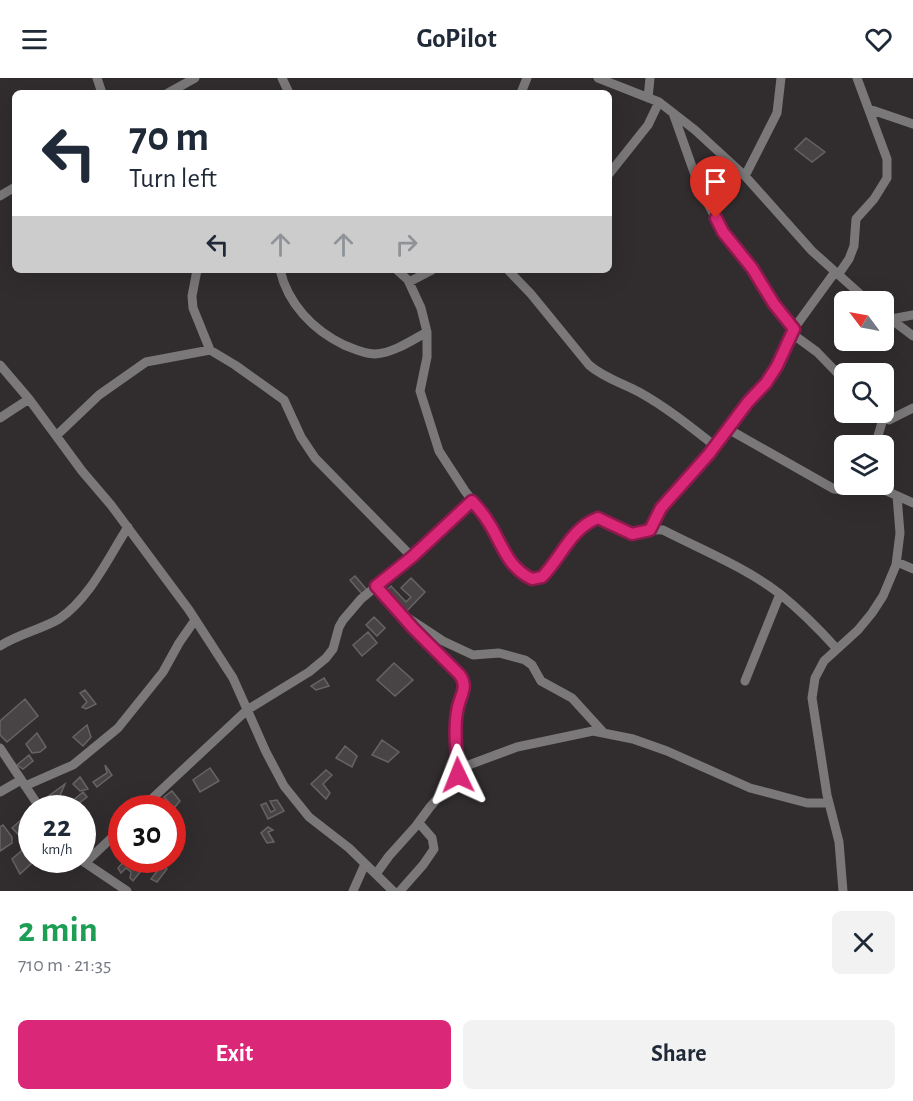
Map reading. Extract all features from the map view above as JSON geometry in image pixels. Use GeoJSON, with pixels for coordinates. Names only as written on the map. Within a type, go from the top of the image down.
{"type":"FeatureCollection","features":[{"type":"Feature","properties":{"kind":"street"},"geometry":{"type":"LineString","coordinates":[[173,90],[195,78]]}},
{"type":"Feature","properties":{"kind":"street"},"geometry":{"type":"LineString","coordinates":[[598,78],[659,102],[717,148],[745,176],[789,228],[857,291]]}},
{"type":"Feature","properties":{"kind":"street"},"geometry":{"type":"LineString","coordinates":[[648,98],[650,78]]}},
{"type":"Feature","properties":{"kind":"street"},"geometry":{"type":"LineString","coordinates":[[745,176],[777,113],[781,78]]}},
{"type":"Feature","properties":{"kind":"street"},"geometry":{"type":"LineString","coordinates":[[650,530],[661,508],[766,383],[811,302],[849,259],[854,246],[856,219],[874,199],[886,178],[888,159],[857,78]]}},
{"type":"Feature","properties":{"kind":"street"},"geometry":{"type":"LineString","coordinates":[[612,170],[648,125],[659,102]]}},
{"type":"Feature","properties":{"kind":"street"},"geometry":{"type":"LineString","coordinates":[[869,109],[913,124]]}},
{"type":"Feature","properties":{"kind":"street"},"geometry":{"type":"LineString","coordinates":[[673,113],[700,189],[723,232],[752,268],[793,331],[834,370]]}},
{"type":"Feature","properties":{"kind":"street"},"geometry":{"type":"LineString","coordinates":[[196,273],[192,296],[193,308],[210,350],[284,400],[301,437],[315,458],[412,557]]}},
{"type":"Feature","properties":{"kind":"street"},"geometry":{"type":"LineString","coordinates":[[281,273],[296,306],[315,327],[334,340],[359,352],[376,354],[398,348],[427,332]]}},
{"type":"Feature","properties":{"kind":"street"},"geometry":{"type":"LineString","coordinates":[[400,273],[409,282],[421,308],[427,332],[427,357],[420,391],[439,451],[488,521],[508,560],[517,570],[532,579],[542,577],[579,530],[598,518],[632,534],[663,530],[749,574],[780,594],[812,621],[837,649]]}},
{"type":"Feature","properties":{"kind":"street"},"geometry":{"type":"LineString","coordinates":[[409,282],[426,273]]}},
{"type":"Feature","properties":{"kind":"street"},"geometry":{"type":"LineString","coordinates":[[511,273],[598,373],[664,407],[715,446]]}},
{"type":"Feature","properties":{"kind":"street"},"geometry":{"type":"LineString","coordinates":[[894,316],[913,315]]}},
{"type":"Feature","properties":{"kind":"street"},"geometry":{"type":"LineString","coordinates":[[894,322],[913,336]]}},
{"type":"Feature","properties":{"kind":"street"},"geometry":{"type":"LineString","coordinates":[[56,436],[99,395],[146,362],[210,350]]}},
{"type":"Feature","properties":{"kind":"street"},"geometry":{"type":"LineString","coordinates":[[0,365],[128,527],[195,620],[233,678],[284,786],[309,817],[393,891]]}},
{"type":"Feature","properties":{"kind":"street"},"geometry":{"type":"LineString","coordinates":[[0,418],[29,399]]}},
{"type":"Feature","properties":{"kind":"street"},"geometry":{"type":"LineString","coordinates":[[894,418],[913,408]]}},
{"type":"Feature","properties":{"kind":"street"},"geometry":{"type":"LineString","coordinates":[[729,429],[834,489]]}},
{"type":"Feature","properties":{"kind":"street"},"geometry":{"type":"LineString","coordinates":[[894,495],[913,502]]}},
{"type":"Feature","properties":{"kind":"street"},"geometry":{"type":"LineString","coordinates":[[843,891],[839,842],[829,803],[812,698],[815,678],[824,661],[858,630],[883,596],[897,562],[900,533],[897,496]]}},
{"type":"Feature","properties":{"kind":"street"},"geometry":{"type":"LineString","coordinates":[[156,795],[247,710],[309,672],[326,658],[333,650],[343,620],[361,598],[412,557],[472,501]]}},
{"type":"Feature","properties":{"kind":"street"},"geometry":{"type":"LineString","coordinates":[[0,646],[13,638],[57,620],[76,606],[100,573],[128,527]]}},
{"type":"Feature","properties":{"kind":"street"},"geometry":{"type":"LineString","coordinates":[[897,562],[913,568]]}},
{"type":"Feature","properties":{"kind":"street"},"geometry":{"type":"LineString","coordinates":[[376,586],[465,682],[458,707],[456,729],[458,775]]}},
{"type":"Feature","properties":{"kind":"street"},"geometry":{"type":"LineString","coordinates":[[745,681],[780,594]]}},
{"type":"Feature","properties":{"kind":"street"},"geometry":{"type":"LineString","coordinates":[[399,612],[443,641],[466,652],[486,655],[499,653],[525,660],[532,665],[541,681],[572,698],[603,732]]}},
{"type":"Feature","properties":{"kind":"street"},"geometry":{"type":"LineString","coordinates":[[0,792],[73,765],[118,728],[163,672],[195,620]]}},
{"type":"Feature","properties":{"kind":"street"},"geometry":{"type":"LineString","coordinates":[[376,874],[466,766],[517,747],[593,731],[633,739],[667,751],[750,788],[807,803],[829,803]]}},
{"type":"Feature","properties":{"kind":"street"},"geometry":{"type":"LineString","coordinates":[[0,748],[31,795]]}},
{"type":"Feature","properties":{"kind":"street"},"geometry":{"type":"LineString","coordinates":[[400,891],[434,849],[432,838],[419,823]]}},
{"type":"Feature","properties":{"kind":"street"},"geometry":{"type":"LineString","coordinates":[[96,850],[108,840]]}},
{"type":"Feature","properties":{"kind":"street"},"geometry":{"type":"LineString","coordinates":[[353,891],[365,864]]}},
{"type":"Feature","properties":{"kind":"street"},"geometry":{"type":"LineString","coordinates":[[96,870],[127,891]]}},
{"type":"Feature","properties":{"kind":"building"},"geometry":{"type":"Polygon","coordinates":[[[806,138],[825,152],[812,162],[795,149],[806,138]]]}},
{"type":"Feature","properties":{"kind":"building"},"geometry":{"type":"Polygon","coordinates":[[[355,576],[367,590],[362,594],[350,580],[355,576]]]}},
{"type":"Feature","properties":{"kind":"building"},"geometry":{"type":"Polygon","coordinates":[[[411,578],[425,592],[405,613],[384,593],[391,586],[406,602],[411,597],[401,588],[411,578]]]}},
{"type":"Feature","properties":{"kind":"building"},"geometry":{"type":"Polygon","coordinates":[[[374,617],[385,628],[377,636],[366,625],[374,617]]]}},
{"type":"Feature","properties":{"kind":"building"},"geometry":{"type":"Polygon","coordinates":[[[368,632],[377,643],[362,656],[353,645],[368,632]]]}},
{"type":"Feature","properties":{"kind":"building"},"geometry":{"type":"Polygon","coordinates":[[[394,663],[413,680],[395,696],[377,680],[394,663]]]}},
{"type":"Feature","properties":{"kind":"building"},"geometry":{"type":"Polygon","coordinates":[[[324,678],[329,686],[316,690],[311,686],[324,678]]]}},
{"type":"Feature","properties":{"kind":"building"},"geometry":{"type":"Polygon","coordinates":[[[85,690],[96,704],[86,709],[82,707],[87,702],[80,693],[85,690]]]}},
{"type":"Feature","properties":{"kind":"building"},"geometry":{"type":"Polygon","coordinates":[[[25,699],[38,716],[7,742],[0,735],[0,721],[25,699]]]}},
{"type":"Feature","properties":{"kind":"building"},"geometry":{"type":"Polygon","coordinates":[[[87,725],[91,737],[83,746],[73,737],[87,725]]]}},
{"type":"Feature","properties":{"kind":"building"},"geometry":{"type":"Polygon","coordinates":[[[37,733],[46,747],[40,752],[32,753],[26,744],[37,733]]]}},
{"type":"Feature","properties":{"kind":"building"},"geometry":{"type":"Polygon","coordinates":[[[382,740],[399,752],[388,762],[372,755],[382,740]]]}},
{"type":"Feature","properties":{"kind":"building"},"geometry":{"type":"Polygon","coordinates":[[[345,746],[357,756],[352,767],[336,758],[345,746]]]}},
{"type":"Feature","properties":{"kind":"building"},"geometry":{"type":"Polygon","coordinates":[[[29,755],[33,761],[23,769],[17,765],[29,755]]]}},
{"type":"Feature","properties":{"kind":"building"},"geometry":{"type":"Polygon","coordinates":[[[105,765],[112,775],[97,787],[93,782],[107,773],[105,765]]]}},
{"type":"Feature","properties":{"kind":"building"},"geometry":{"type":"Polygon","coordinates":[[[210,768],[219,781],[200,792],[193,780],[210,768]]]}},
{"type":"Feature","properties":{"kind":"building"},"geometry":{"type":"Polygon","coordinates":[[[326,770],[332,775],[323,784],[330,793],[326,799],[311,784],[326,770]]]}},
{"type":"Feature","properties":{"kind":"building"},"geometry":{"type":"Polygon","coordinates":[[[80,777],[88,789],[80,791],[73,784],[80,777]]]}},
{"type":"Feature","properties":{"kind":"building"},"geometry":{"type":"Polygon","coordinates":[[[65,784],[60,795],[50,795],[65,784]]]}},
{"type":"Feature","properties":{"kind":"building"},"geometry":{"type":"Polygon","coordinates":[[[277,800],[284,811],[268,819],[261,805],[266,803],[271,812],[275,810],[270,801],[277,800]]]}},
{"type":"Feature","properties":{"kind":"building"},"geometry":{"type":"Polygon","coordinates":[[[18,823],[18,834],[12,828],[18,823]]]}},
{"type":"Feature","properties":{"kind":"building"},"geometry":{"type":"Polygon","coordinates":[[[3,825],[12,837],[12,843],[0,851],[0,827],[3,825]]]}},
{"type":"Feature","properties":{"kind":"building"},"geometry":{"type":"Polygon","coordinates":[[[268,827],[273,830],[268,832],[274,842],[267,843],[261,833],[268,827]]]}},
{"type":"Feature","properties":{"kind":"building"},"geometry":{"type":"Polygon","coordinates":[[[18,854],[18,870],[12,859],[18,854]]]}},
{"type":"Feature","properties":{"kind":"building"},"geometry":{"type":"Polygon","coordinates":[[[131,873],[139,873],[133,881],[130,878],[131,873]]]}},
{"type":"Feature","properties":{"kind":"building"},"geometry":{"type":"Polygon","coordinates":[[[156,873],[164,873],[157,882],[151,879],[156,873]]]}},
{"type":"Feature","properties":{"kind":"route"},"geometry":{"type":"LineString","coordinates":[[458,775],[456,729],[458,707],[465,682],[376,586],[412,557],[472,501],[488,521],[508,560],[517,570],[532,579],[542,577],[579,530],[598,518],[632,534],[650,530],[661,508],[709,454],[748,402],[766,383],[777,366],[794,329],[774,304],[752,268],[723,232],[716,218]]}}]}
